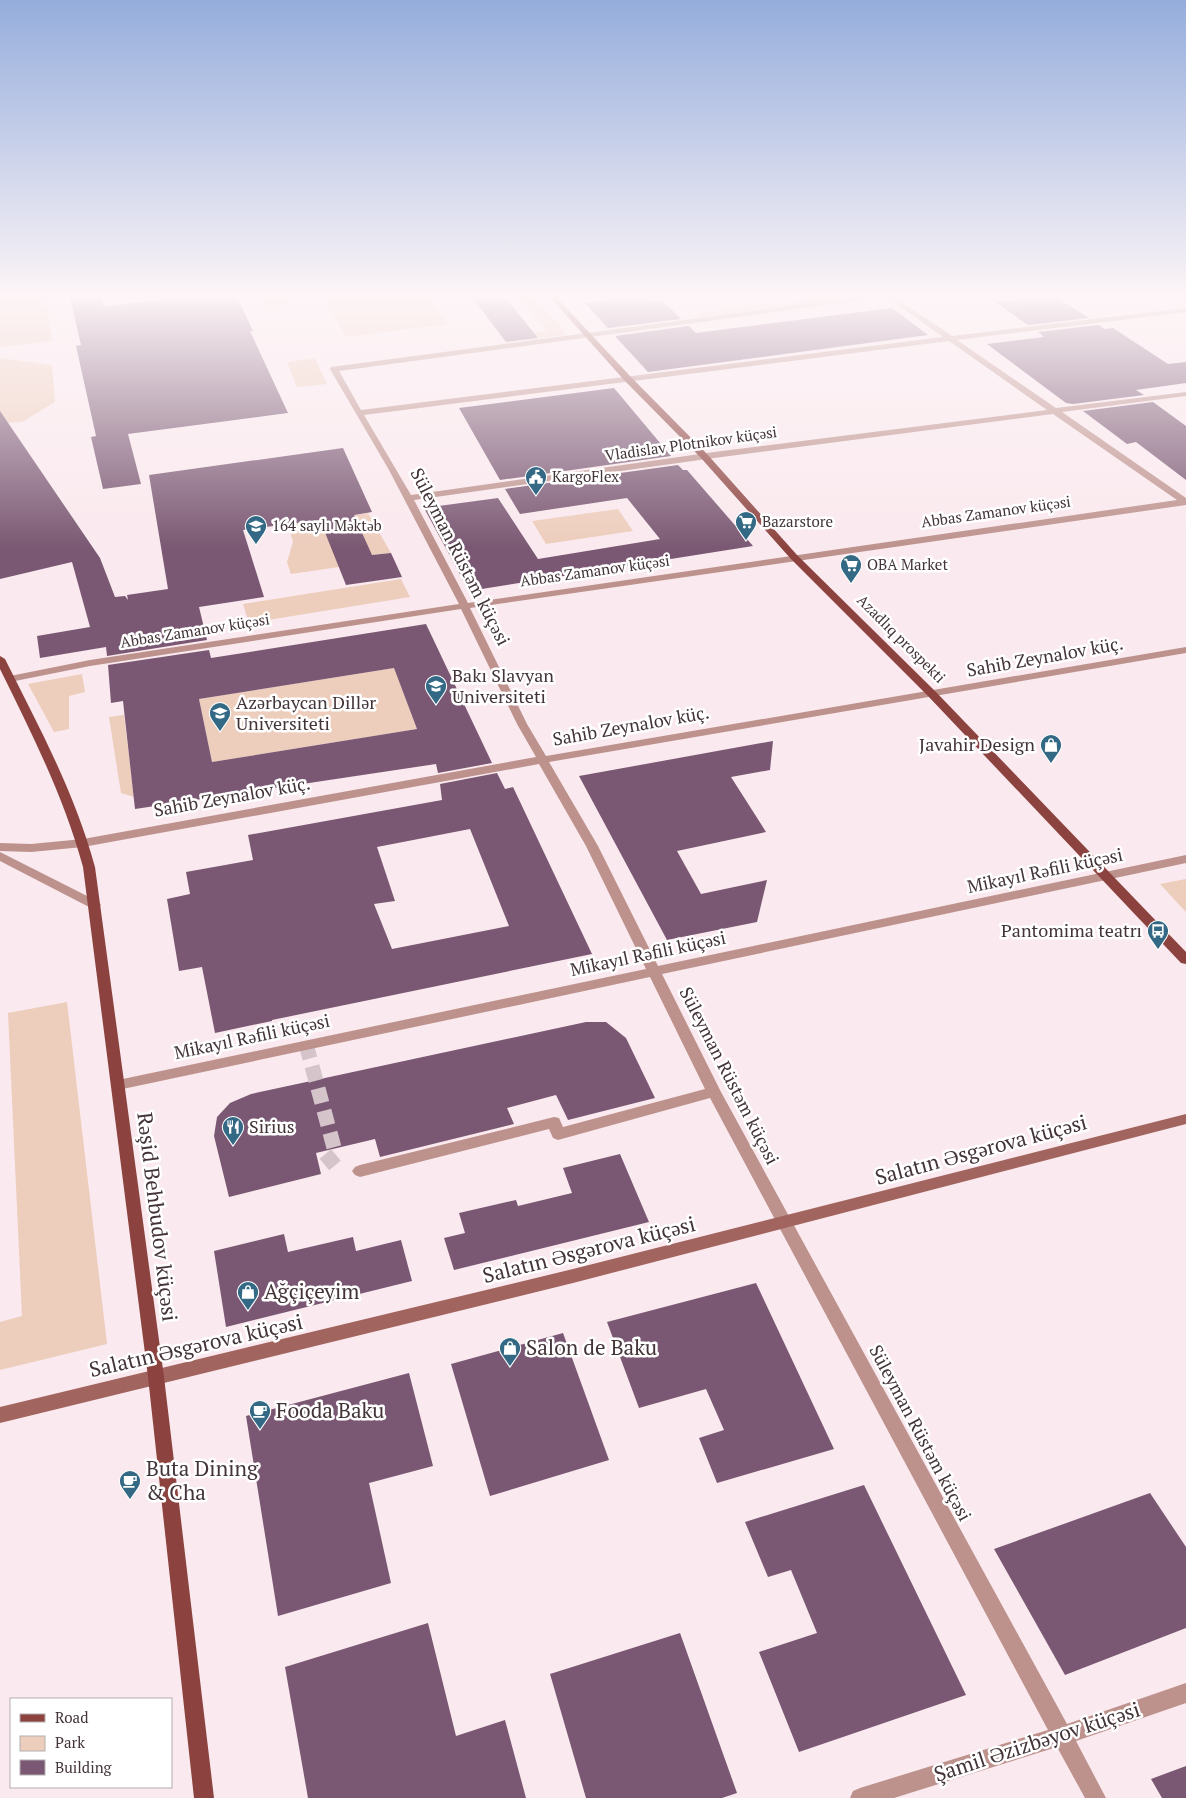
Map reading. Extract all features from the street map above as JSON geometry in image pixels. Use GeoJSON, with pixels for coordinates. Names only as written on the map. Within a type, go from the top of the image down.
{"type":"FeatureCollection","features":[{"type":"Feature","properties":{"kind":"main road","name":"Azadlıq prospekti"},"geometry":{"type":"LineString","coordinates":[[630,381],[704,456],[794,556],[932,694],[1186,960]]}},
{"type":"Feature","properties":{"kind":"main road","name":"Rəşid Behbudov küçəsi"},"geometry":{"type":"LineString","coordinates":[[0,659],[66,792],[83,842],[95,905],[156,1377],[204,1798]]}},
{"type":"Feature","properties":{"kind":"main road","name":"Salatın Əsgərova küçəsi"},"geometry":{"type":"LineString","coordinates":[[0,1415],[416,1316],[1186,1119]]}},
{"type":"Feature","properties":{"kind":"street","name":"Süleyman Rüstəm küçəsi"},"geometry":{"type":"LineString","coordinates":[[339,381],[409,498],[542,759],[592,846],[714,1092],[1096,1798]]}},
{"type":"Feature","properties":{"kind":"street"},"geometry":{"type":"LineString","coordinates":[[359,412],[604,381]]}},
{"type":"Feature","properties":{"kind":"street"},"geometry":{"type":"LineString","coordinates":[[1012,381],[1185,501]]}},
{"type":"Feature","properties":{"kind":"street","name":"Vladislav Plotnikov küçəsi"},"geometry":{"type":"LineString","coordinates":[[409,498],[704,456],[1186,394]]}},
{"type":"Feature","properties":{"kind":"street","name":"Abbas Zamanov küçəsi"},"geometry":{"type":"LineString","coordinates":[[10,679],[90,663],[794,556],[1185,501]]}},
{"type":"Feature","properties":{"kind":"street","name":"Sahib Zeynalov küç."},"geometry":{"type":"LineString","coordinates":[[0,847],[40,847],[83,842],[542,759],[1186,650]]}},
{"type":"Feature","properties":{"kind":"street"},"geometry":{"type":"LineString","coordinates":[[0,856],[95,905]]}},
{"type":"Feature","properties":{"kind":"street","name":"Mikayıl Rəfili küçəsi"},"geometry":{"type":"LineString","coordinates":[[118,1085],[1186,859]]}},
{"type":"Feature","properties":{"kind":"street"},"geometry":{"type":"LineString","coordinates":[[360,1171],[554,1122],[558,1134],[714,1092]]}},
{"type":"Feature","properties":{"kind":"street","name":"Şamil Əzizbəyov küçəsi"},"geometry":{"type":"LineString","coordinates":[[860,1798],[1061,1736],[1186,1693]]}},
{"type":"Feature","properties":{"kind":"green space"},"geometry":{"type":"Polygon","coordinates":[[[0,381],[53,381],[55,402],[22,422],[0,423],[0,381]]]}},
{"type":"Feature","properties":{"kind":"green space"},"geometry":{"type":"Polygon","coordinates":[[[295,381],[326,381],[327,384],[297,387],[295,381]]]}},
{"type":"Feature","properties":{"kind":"green space"},"geometry":{"type":"Polygon","coordinates":[[[618,509],[633,531],[546,544],[532,521],[618,509]]]}},
{"type":"Feature","properties":{"kind":"green space"},"geometry":{"type":"Polygon","coordinates":[[[368,513],[391,553],[372,555],[339,567],[291,574],[287,562],[293,542],[288,524],[368,513]]]}},
{"type":"Feature","properties":{"kind":"green space"},"geometry":{"type":"Polygon","coordinates":[[[401,579],[410,597],[249,623],[243,604],[401,579]]]}},
{"type":"Feature","properties":{"kind":"green space"},"geometry":{"type":"Polygon","coordinates":[[[394,668],[417,729],[212,762],[199,699],[394,668]]]}},
{"type":"Feature","properties":{"kind":"green space"},"geometry":{"type":"Polygon","coordinates":[[[82,674],[85,692],[69,696],[69,729],[54,732],[28,684],[82,674]]]}},
{"type":"Feature","properties":{"kind":"green space"},"geometry":{"type":"Polygon","coordinates":[[[124,715],[134,797],[121,793],[109,717],[124,715]]]}},
{"type":"Feature","properties":{"kind":"green space"},"geometry":{"type":"Polygon","coordinates":[[[1186,879],[1186,912],[1160,884],[1186,879]]]}},
{"type":"Feature","properties":{"kind":"green space"},"geometry":{"type":"Polygon","coordinates":[[[67,1002],[107,1344],[0,1370],[0,1322],[22,1316],[8,1013],[67,1002]]]}},
{"type":"Feature","properties":{"kind":"building"},"geometry":{"type":"Polygon","coordinates":[[[84,381],[273,381],[288,413],[128,434],[141,484],[103,489],[91,437],[96,436],[84,381]]]}},
{"type":"Feature","properties":{"kind":"building"},"geometry":{"type":"Polygon","coordinates":[[[1036,381],[1186,381],[1186,383],[1136,390],[1144,395],[1073,404],[1066,403],[1036,381]]]}},
{"type":"Feature","properties":{"kind":"building"},"geometry":{"type":"Polygon","coordinates":[[[614,388],[671,456],[500,480],[459,408],[614,388]]]}},
{"type":"Feature","properties":{"kind":"building"},"geometry":{"type":"Polygon","coordinates":[[[1153,402],[1186,426],[1186,480],[1136,442],[1127,444],[1083,411],[1153,402]]]}},
{"type":"Feature","properties":{"kind":"building"},"geometry":{"type":"Polygon","coordinates":[[[0,411],[100,558],[115,597],[125,596],[128,600],[127,595],[168,589],[149,475],[343,448],[372,512],[354,515],[372,555],[391,553],[402,577],[346,585],[320,520],[243,530],[264,597],[199,607],[207,640],[107,656],[106,647],[40,658],[37,636],[90,627],[72,562],[0,579],[0,411]]]}},
{"type":"Feature","properties":{"kind":"building"},"geometry":{"type":"Polygon","coordinates":[[[678,465],[683,470],[687,470],[753,546],[469,591],[424,508],[498,498],[538,559],[660,539],[627,498],[520,514],[505,489],[678,465]]]}},
{"type":"Feature","properties":{"kind":"building"},"geometry":{"type":"Polygon","coordinates":[[[426,624],[492,763],[438,773],[436,764],[135,809],[123,701],[111,703],[108,665],[209,650],[211,658],[426,624]],[[394,668],[199,699],[212,762],[417,729],[394,668]]]}},
{"type":"Feature","properties":{"kind":"building"},"geometry":{"type":"Polygon","coordinates":[[[773,741],[770,770],[731,777],[766,832],[677,851],[701,894],[767,880],[757,922],[667,940],[579,776],[773,741]]]}},
{"type":"Feature","properties":{"kind":"building"},"geometry":{"type":"Polygon","coordinates":[[[497,773],[505,789],[513,787],[592,954],[215,1033],[202,967],[179,971],[167,899],[190,894],[186,872],[253,860],[248,835],[442,800],[440,784],[497,773]],[[470,829],[377,847],[395,901],[374,904],[392,949],[509,926],[470,829]]]}},
{"type":"Feature","properties":{"kind":"building"},"geometry":{"type":"Polygon","coordinates":[[[586,1022],[606,1022],[626,1038],[655,1098],[568,1120],[556,1095],[507,1108],[514,1124],[380,1157],[375,1139],[316,1153],[321,1174],[229,1197],[214,1136],[217,1117],[230,1103],[251,1094],[586,1022]]]}},
{"type":"Feature","properties":{"kind":"building"},"geometry":{"type":"Polygon","coordinates":[[[620,1154],[649,1222],[454,1270],[444,1238],[465,1233],[459,1213],[516,1200],[518,1206],[572,1193],[563,1168],[620,1154]]]}},
{"type":"Feature","properties":{"kind":"building"},"geometry":{"type":"Polygon","coordinates":[[[284,1234],[288,1252],[353,1237],[356,1251],[401,1240],[412,1281],[226,1327],[214,1251],[284,1234]]]}},
{"type":"Feature","properties":{"kind":"building"},"geometry":{"type":"Polygon","coordinates":[[[756,1283],[834,1449],[717,1483],[699,1438],[724,1430],[706,1389],[639,1408],[607,1322],[756,1283]]]}},
{"type":"Feature","properties":{"kind":"building"},"geometry":{"type":"Polygon","coordinates":[[[563,1333],[609,1460],[490,1496],[451,1364],[563,1333]]]}},
{"type":"Feature","properties":{"kind":"building"},"geometry":{"type":"Polygon","coordinates":[[[409,1373],[433,1466],[369,1483],[391,1583],[278,1616],[246,1416],[409,1373]]]}},
{"type":"Feature","properties":{"kind":"building"},"geometry":{"type":"Polygon","coordinates":[[[864,1485],[966,1695],[799,1752],[759,1652],[817,1633],[791,1570],[768,1577],[745,1522],[864,1485]]]}},
{"type":"Feature","properties":{"kind":"building"},"geometry":{"type":"Polygon","coordinates":[[[1150,1493],[1186,1547],[1186,1628],[1065,1675],[994,1549],[1150,1493]]]}},
{"type":"Feature","properties":{"kind":"building"},"geometry":{"type":"Polygon","coordinates":[[[428,1623],[456,1736],[505,1720],[526,1798],[308,1798],[285,1667],[428,1623]]]}},
{"type":"Feature","properties":{"kind":"building"},"geometry":{"type":"Polygon","coordinates":[[[680,1633],[737,1793],[722,1798],[586,1798],[550,1674],[680,1633]]]}},
{"type":"Feature","properties":{"kind":"building"},"geometry":{"type":"Polygon","coordinates":[[[1186,1766],[1186,1798],[1162,1798],[1151,1779],[1186,1766]]]}},
{"type":"Feature","properties":{"kind":"tunnel"},"geometry":{"type":"LineString","coordinates":[[306,1044],[336,1155],[319,1169]]}},
{"type":"Feature","properties":{"kind":"place","name":"KargoFlex"},"geometry":{"type":"Point","coordinates":[536,496]}},
{"type":"Feature","properties":{"kind":"place","name":"Bazarstore"},"geometry":{"type":"Point","coordinates":[746,541]}},
{"type":"Feature","properties":{"kind":"place","name":"164 saylı Məktəb"},"geometry":{"type":"Point","coordinates":[256,545]}},
{"type":"Feature","properties":{"kind":"place","name":"OBA Market"},"geometry":{"type":"Point","coordinates":[851,584]}},
{"type":"Feature","properties":{"kind":"place","name":"Bakı Slavyan Universiteti"},"geometry":{"type":"Point","coordinates":[436,705]}},
{"type":"Feature","properties":{"kind":"place","name":"Azərbaycan Dillər Universiteti"},"geometry":{"type":"Point","coordinates":[220,732]}},
{"type":"Feature","properties":{"kind":"place","name":"Javahir Design"},"geometry":{"type":"Point","coordinates":[1051,764]}},
{"type":"Feature","properties":{"kind":"place","name":"Pantomima teatrı"},"geometry":{"type":"Point","coordinates":[1158,950]}},
{"type":"Feature","properties":{"kind":"place","name":"Sirius"},"geometry":{"type":"Point","coordinates":[233,1146]}},
{"type":"Feature","properties":{"kind":"place","name":"Ağçiçeyim"},"geometry":{"type":"Point","coordinates":[248,1311]}},
{"type":"Feature","properties":{"kind":"place","name":"Salon de Baku"},"geometry":{"type":"Point","coordinates":[510,1367]}},
{"type":"Feature","properties":{"kind":"place","name":"Fooda Baku"},"geometry":{"type":"Point","coordinates":[260,1430]}},
{"type":"Feature","properties":{"kind":"place","name":"Buta Dining & Cha"},"geometry":{"type":"Point","coordinates":[130,1500]}}]}
